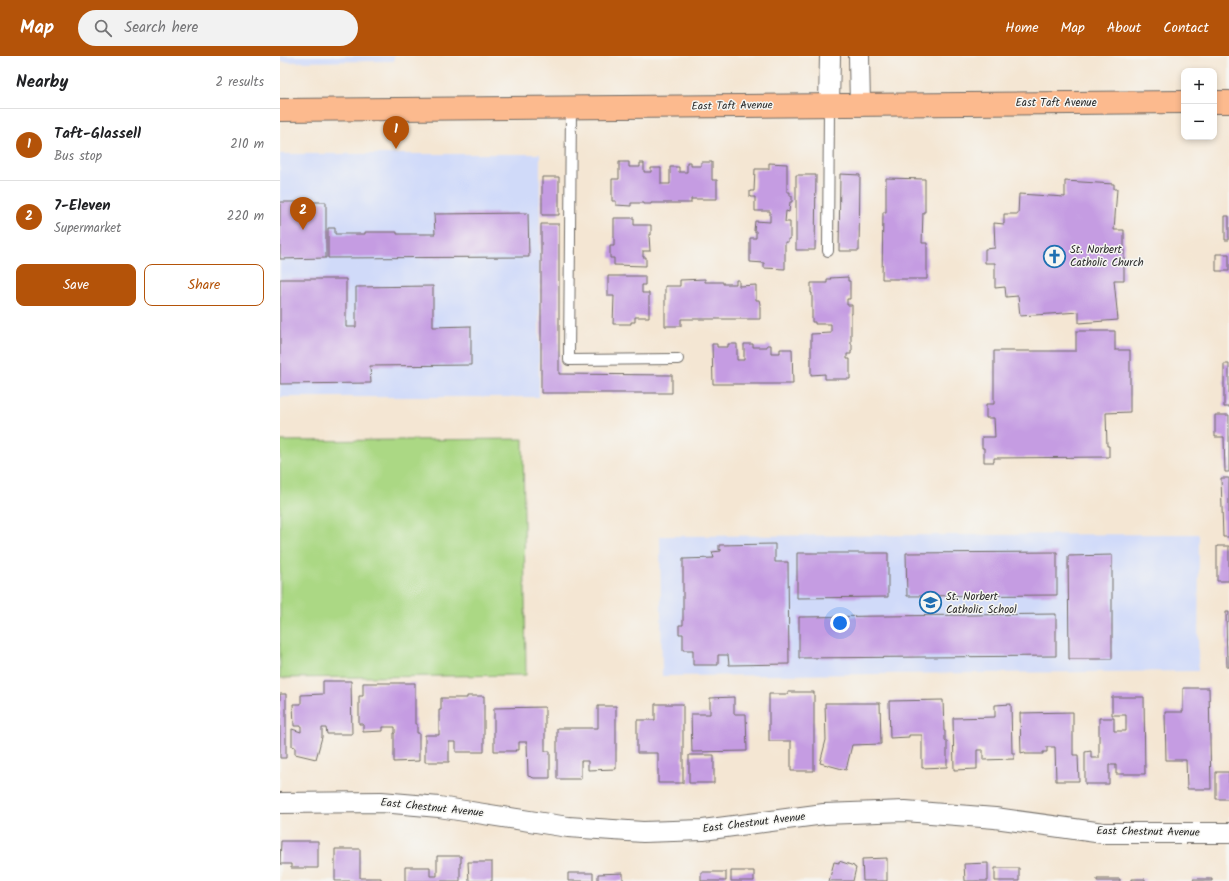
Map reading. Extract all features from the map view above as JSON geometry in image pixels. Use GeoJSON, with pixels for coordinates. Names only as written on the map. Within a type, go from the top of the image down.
{"type":"FeatureCollection","features":[{"type":"Feature","properties":{"kind":"main road","name":"East Taft Avenue"},"geometry":{"type":"LineString","coordinates":[[280,110],[1181,102]]}},
{"type":"Feature","properties":{"kind":"main road"},"geometry":{"type":"LineString","coordinates":[[1217,102],[1229,102]]}},
{"type":"Feature","properties":{"kind":"street"},"geometry":{"type":"LineString","coordinates":[[829,105],[830,56]]}},
{"type":"Feature","properties":{"kind":"street"},"geometry":{"type":"LineString","coordinates":[[859,56],[860,105]]}},
{"type":"Feature","properties":{"kind":"street","name":"East Chestnut Avenue"},"geometry":{"type":"LineString","coordinates":[[280,803],[381,802],[439,807],[568,827],[643,832],[703,830],[824,814],[905,811],[995,818],[1103,833],[1229,833]]}},
{"type":"Feature","properties":{"kind":"lane"},"geometry":{"type":"LineString","coordinates":[[828,251],[829,105]]}},
{"type":"Feature","properties":{"kind":"lane"},"geometry":{"type":"LineString","coordinates":[[571,107],[569,360],[678,359]]}},
{"type":"Feature","properties":{"kind":"shaded area"},"geometry":{"type":"Polygon","coordinates":[[[280,56],[394,56],[394,61],[280,62],[280,56]]]}},
{"type":"Feature","properties":{"kind":"shaded area"},"geometry":{"type":"Polygon","coordinates":[[[280,154],[540,154],[539,397],[280,397],[280,154]]]}},
{"type":"Feature","properties":{"kind":"shaded area","name":"St. Norbert Catholic School"},"geometry":{"type":"Polygon","coordinates":[[[1199,534],[1198,671],[662,676],[660,536],[1199,534]]]}},
{"type":"Feature","properties":{"kind":"green space"},"geometry":{"type":"Polygon","coordinates":[[[523,439],[526,675],[280,678],[280,441],[523,439]]]}},
{"type":"Feature","properties":{"kind":"building"},"geometry":{"type":"Polygon","coordinates":[[[619,162],[629,162],[629,167],[640,167],[640,163],[644,163],[644,172],[651,172],[651,168],[661,168],[661,184],[670,184],[670,167],[679,167],[679,172],[687,172],[687,162],[691,162],[691,166],[701,166],[701,162],[712,162],[712,180],[717,180],[717,199],[691,199],[691,203],[631,203],[631,206],[616,205],[616,201],[612,201],[612,179],[619,179],[619,162]]]}},
{"type":"Feature","properties":{"kind":"building"},"geometry":{"type":"Polygon","coordinates":[[[769,163],[787,164],[787,192],[790,192],[790,196],[792,196],[789,212],[786,211],[785,222],[790,222],[790,239],[788,239],[788,242],[785,242],[785,269],[764,268],[764,263],[750,262],[750,238],[756,238],[756,231],[754,231],[755,221],[770,222],[770,211],[755,211],[755,197],[750,197],[750,191],[754,191],[755,169],[769,169],[769,163]]]}},
{"type":"Feature","properties":{"kind":"building"},"geometry":{"type":"Polygon","coordinates":[[[840,174],[860,175],[859,251],[839,251],[840,174]]]}},
{"type":"Feature","properties":{"kind":"building"},"geometry":{"type":"Polygon","coordinates":[[[796,175],[816,175],[815,250],[796,250],[796,175]]]}},
{"type":"Feature","properties":{"kind":"building"},"geometry":{"type":"Polygon","coordinates":[[[542,177],[559,177],[559,215],[542,215],[542,177]]]}},
{"type":"Feature","properties":{"kind":"building"},"geometry":{"type":"Polygon","coordinates":[[[886,178],[925,179],[925,212],[923,212],[922,243],[927,243],[927,279],[882,279],[883,212],[886,212],[886,178]]]}},
{"type":"Feature","properties":{"kind":"building","name":"St. Norbert Catholic Church"},"geometry":{"type":"Polygon","coordinates":[[[1065,181],[1114,184],[1114,189],[1117,189],[1114,230],[1124,230],[1124,280],[1114,280],[1118,320],[1079,323],[1079,312],[1020,316],[1018,296],[1006,297],[1005,287],[995,288],[995,263],[985,263],[985,249],[995,248],[994,223],[1004,224],[1004,214],[1018,214],[1019,194],[1065,197],[1065,181]]]}},
{"type":"Feature","properties":{"kind":"building"},"geometry":{"type":"Polygon","coordinates":[[[280,202],[326,202],[326,258],[280,259],[280,202]]]}},
{"type":"Feature","properties":{"kind":"building"},"geometry":{"type":"Polygon","coordinates":[[[528,213],[529,257],[328,258],[328,228],[335,228],[335,234],[397,232],[397,234],[435,234],[434,214],[528,213]]]}},
{"type":"Feature","properties":{"kind":"building"},"geometry":{"type":"Polygon","coordinates":[[[1225,216],[1229,216],[1229,240],[1225,240],[1225,216]]]}},
{"type":"Feature","properties":{"kind":"building"},"geometry":{"type":"Polygon","coordinates":[[[614,218],[634,218],[634,225],[651,225],[651,235],[649,235],[650,251],[643,251],[643,257],[646,257],[646,266],[614,265],[614,258],[610,258],[610,246],[614,246],[614,218]]]}},
{"type":"Feature","properties":{"kind":"building"},"geometry":{"type":"Polygon","coordinates":[[[541,224],[559,224],[559,374],[672,375],[672,393],[541,393],[541,224]]]}},
{"type":"Feature","properties":{"kind":"building"},"geometry":{"type":"Polygon","coordinates":[[[1216,254],[1229,254],[1229,271],[1216,271],[1216,254]]]}},
{"type":"Feature","properties":{"kind":"building"},"geometry":{"type":"Polygon","coordinates":[[[608,276],[645,276],[645,285],[642,285],[642,293],[649,293],[649,317],[635,317],[635,322],[631,322],[631,324],[613,324],[614,296],[608,296],[608,276]]]}},
{"type":"Feature","properties":{"kind":"building"},"geometry":{"type":"Polygon","coordinates":[[[848,277],[848,281],[850,281],[850,299],[847,299],[847,305],[852,305],[852,351],[851,354],[847,354],[847,359],[850,359],[850,379],[825,379],[825,374],[811,375],[811,334],[831,333],[831,324],[815,324],[815,322],[812,322],[811,283],[827,283],[827,279],[831,279],[830,278],[848,277]]]}},
{"type":"Feature","properties":{"kind":"building"},"geometry":{"type":"Polygon","coordinates":[[[280,279],[346,279],[346,327],[356,327],[356,287],[433,286],[433,327],[471,326],[471,365],[370,366],[371,383],[280,384],[280,279]]]}},
{"type":"Feature","properties":{"kind":"building"},"geometry":{"type":"Polygon","coordinates":[[[705,279],[705,282],[723,282],[723,284],[736,284],[736,280],[739,280],[739,286],[756,285],[756,300],[759,300],[760,304],[760,319],[681,319],[681,326],[665,326],[665,286],[680,286],[680,280],[705,279]]]}},
{"type":"Feature","properties":{"kind":"building"},"geometry":{"type":"Polygon","coordinates":[[[1076,331],[1115,331],[1115,350],[1130,350],[1130,412],[1106,413],[1107,446],[1109,446],[1109,457],[994,458],[994,462],[984,462],[982,437],[995,437],[994,418],[986,418],[986,404],[994,404],[994,351],[1076,351],[1076,331]]]}},
{"type":"Feature","properties":{"kind":"building"},"geometry":{"type":"Polygon","coordinates":[[[712,344],[717,344],[717,347],[728,347],[728,344],[737,344],[737,360],[744,360],[744,344],[753,344],[753,347],[767,347],[767,345],[771,345],[771,353],[780,353],[780,349],[792,349],[793,384],[713,384],[712,344]]]}},
{"type":"Feature","properties":{"kind":"building"},"geometry":{"type":"Polygon","coordinates":[[[1224,364],[1229,364],[1229,407],[1224,407],[1224,364]]]}},
{"type":"Feature","properties":{"kind":"building"},"geometry":{"type":"Polygon","coordinates":[[[1215,415],[1229,415],[1229,472],[1225,472],[1224,437],[1215,437],[1215,415]]]}},
{"type":"Feature","properties":{"kind":"building"},"geometry":{"type":"Polygon","coordinates":[[[1221,478],[1229,478],[1229,537],[1223,537],[1221,478]]]}},
{"type":"Feature","properties":{"kind":"building"},"geometry":{"type":"Polygon","coordinates":[[[775,544],[775,562],[788,562],[789,664],[729,665],[728,655],[718,655],[718,665],[693,665],[693,650],[683,650],[683,634],[679,634],[679,625],[683,625],[683,559],[714,558],[712,552],[721,551],[721,549],[719,550],[719,545],[775,544]]]}},
{"type":"Feature","properties":{"kind":"building"},"geometry":{"type":"Polygon","coordinates":[[[1217,546],[1229,546],[1229,581],[1217,581],[1217,546]]]}},
{"type":"Feature","properties":{"kind":"building"},"geometry":{"type":"Polygon","coordinates":[[[1057,552],[1057,595],[907,596],[906,553],[1057,552]]]}},
{"type":"Feature","properties":{"kind":"building"},"geometry":{"type":"Polygon","coordinates":[[[797,553],[888,553],[888,597],[797,598],[797,553]]]}},
{"type":"Feature","properties":{"kind":"building"},"geometry":{"type":"Polygon","coordinates":[[[1112,555],[1112,659],[1069,659],[1068,556],[1112,555]]]}},
{"type":"Feature","properties":{"kind":"building"},"geometry":{"type":"Polygon","coordinates":[[[1226,612],[1229,612],[1229,667],[1227,667],[1226,612]]]}},
{"type":"Feature","properties":{"kind":"building"},"geometry":{"type":"Polygon","coordinates":[[[1056,614],[1056,656],[799,658],[799,617],[1056,614]]]}},
{"type":"Feature","properties":{"kind":"building"},"geometry":{"type":"Polygon","coordinates":[[[323,681],[351,681],[352,734],[327,734],[326,728],[322,728],[322,737],[316,759],[295,754],[295,747],[292,746],[292,729],[301,732],[301,726],[294,726],[293,704],[301,704],[301,695],[323,694],[323,681]]]}},
{"type":"Feature","properties":{"kind":"building"},"geometry":{"type":"Polygon","coordinates":[[[363,683],[415,683],[415,724],[417,724],[417,733],[419,733],[419,761],[394,762],[395,727],[383,727],[383,731],[363,732],[363,724],[359,724],[359,696],[363,696],[363,683]]]}},
{"type":"Feature","properties":{"kind":"building"},"geometry":{"type":"Polygon","coordinates":[[[1183,688],[1209,688],[1211,789],[1187,789],[1186,760],[1166,760],[1165,712],[1183,712],[1183,688]]]}},
{"type":"Feature","properties":{"kind":"building"},"geometry":{"type":"Polygon","coordinates":[[[788,692],[814,692],[814,771],[791,771],[791,741],[769,741],[769,694],[788,694],[788,692]]]}},
{"type":"Feature","properties":{"kind":"building"},"geometry":{"type":"Polygon","coordinates":[[[280,694],[286,694],[286,758],[280,758],[280,694]]]}},
{"type":"Feature","properties":{"kind":"building"},"geometry":{"type":"Polygon","coordinates":[[[467,696],[484,696],[484,752],[456,752],[456,742],[449,742],[449,762],[425,762],[425,735],[439,735],[439,710],[441,710],[441,698],[467,698],[467,696]]]}},
{"type":"Feature","properties":{"kind":"building"},"geometry":{"type":"Polygon","coordinates":[[[734,697],[734,714],[746,714],[747,751],[692,752],[691,714],[710,714],[710,698],[734,697]]]}},
{"type":"Feature","properties":{"kind":"building"},"geometry":{"type":"Polygon","coordinates":[[[1112,697],[1144,697],[1145,774],[1116,774],[1116,765],[1109,765],[1109,784],[1085,784],[1085,752],[1091,751],[1091,758],[1099,758],[1099,718],[1114,718],[1114,731],[1126,731],[1126,715],[1112,715],[1112,697]]]}},
{"type":"Feature","properties":{"kind":"building"},"geometry":{"type":"Polygon","coordinates":[[[943,700],[944,731],[945,741],[947,741],[947,767],[922,768],[922,735],[909,735],[909,737],[890,738],[889,701],[943,700]]]}},
{"type":"Feature","properties":{"kind":"building"},"geometry":{"type":"Polygon","coordinates":[[[825,703],[880,703],[881,744],[852,745],[846,770],[820,763],[826,740],[825,703]]]}},
{"type":"Feature","properties":{"kind":"building"},"geometry":{"type":"Polygon","coordinates":[[[655,704],[683,704],[683,783],[658,783],[658,753],[637,753],[637,720],[655,720],[655,704]]]}},
{"type":"Feature","properties":{"kind":"building"},"geometry":{"type":"Polygon","coordinates":[[[1011,704],[1012,753],[1014,753],[1014,759],[983,760],[983,750],[977,750],[977,769],[954,770],[953,718],[995,717],[995,705],[1011,704]]]}},
{"type":"Feature","properties":{"kind":"building"},"geometry":{"type":"Polygon","coordinates":[[[598,706],[616,706],[616,769],[588,770],[588,761],[581,761],[581,779],[557,779],[557,728],[598,728],[598,706]]]}},
{"type":"Feature","properties":{"kind":"building"},"geometry":{"type":"Polygon","coordinates":[[[545,707],[545,751],[550,751],[550,778],[534,778],[528,776],[527,742],[519,742],[519,750],[515,750],[516,751],[494,751],[494,708],[545,707]]]}},
{"type":"Feature","properties":{"kind":"building"},"geometry":{"type":"Polygon","coordinates":[[[1073,712],[1073,755],[1078,755],[1079,781],[1056,781],[1055,747],[1047,747],[1047,752],[1043,752],[1043,754],[1021,753],[1020,713],[1073,712]]]}},
{"type":"Feature","properties":{"kind":"building"},"geometry":{"type":"Polygon","coordinates":[[[689,755],[714,755],[714,783],[689,783],[689,755]]]}},
{"type":"Feature","properties":{"kind":"building"},"geometry":{"type":"Polygon","coordinates":[[[1216,772],[1229,772],[1229,799],[1216,799],[1216,772]]]}},
{"type":"Feature","properties":{"kind":"building"},"geometry":{"type":"Polygon","coordinates":[[[281,841],[318,841],[318,868],[291,868],[291,864],[280,864],[281,841]]]}},
{"type":"Feature","properties":{"kind":"building"},"geometry":{"type":"Polygon","coordinates":[[[335,849],[360,849],[360,878],[381,878],[381,881],[335,881],[335,849]]]}},
{"type":"Feature","properties":{"kind":"building"},"geometry":{"type":"Polygon","coordinates":[[[437,856],[461,856],[460,881],[405,881],[405,867],[430,867],[430,876],[437,876],[437,856]]]}},
{"type":"Feature","properties":{"kind":"building"},"geometry":{"type":"Polygon","coordinates":[[[887,858],[887,881],[863,881],[862,859],[887,858]]]}},
{"type":"Feature","properties":{"kind":"building"},"geometry":{"type":"Polygon","coordinates":[[[839,861],[856,868],[853,881],[829,881],[834,862],[839,863],[839,861]]]}},
{"type":"Feature","properties":{"kind":"building"},"geometry":{"type":"Polygon","coordinates":[[[468,862],[492,862],[492,881],[469,881],[468,862]]]}},
{"type":"Feature","properties":{"kind":"building"},"geometry":{"type":"Polygon","coordinates":[[[988,863],[988,881],[965,881],[964,864],[988,863]]]}},
{"type":"Feature","properties":{"kind":"building"},"geometry":{"type":"Polygon","coordinates":[[[995,868],[1019,868],[1019,881],[995,881],[995,868]]]}},
{"type":"Feature","properties":{"kind":"building"},"geometry":{"type":"Polygon","coordinates":[[[731,871],[754,871],[754,881],[731,881],[731,871]]]}},
{"type":"Feature","properties":{"kind":"building"},"geometry":{"type":"Polygon","coordinates":[[[701,872],[726,872],[726,881],[701,881],[701,872]]]}},
{"type":"Feature","properties":{"kind":"building"},"geometry":{"type":"Polygon","coordinates":[[[568,873],[593,873],[593,881],[568,881],[568,873]]]}},
{"type":"Feature","properties":{"kind":"building"},"geometry":{"type":"Polygon","coordinates":[[[623,873],[623,881],[598,881],[598,874],[623,873]]]}},
{"type":"Feature","properties":{"kind":"building"},"geometry":{"type":"Polygon","coordinates":[[[1097,879],[1120,879],[1120,881],[1097,881],[1097,879]]]}},
{"type":"Feature","properties":{"kind":"building"},"geometry":{"type":"Polygon","coordinates":[[[1132,879],[1145,879],[1145,881],[1132,881],[1132,879]]]}},
{"type":"Feature","properties":{"kind":"building"},"geometry":{"type":"Polygon","coordinates":[[[1193,879],[1212,879],[1212,881],[1193,881],[1193,879]]]}},
{"type":"Feature","properties":{"kind":"place","name":"Taft-Glassell"},"geometry":{"type":"Point","coordinates":[396,149]}},
{"type":"Feature","properties":{"kind":"place","name":"7-Eleven"},"geometry":{"type":"Point","coordinates":[303,230]}},
{"type":"Feature","properties":{"kind":"place","name":"St. Norbert Catholic Church"},"geometry":{"type":"Point","coordinates":[1054,256]}},
{"type":"Feature","properties":{"kind":"place","name":"St. Norbert Catholic School"},"geometry":{"type":"Point","coordinates":[930,603]}}]}
